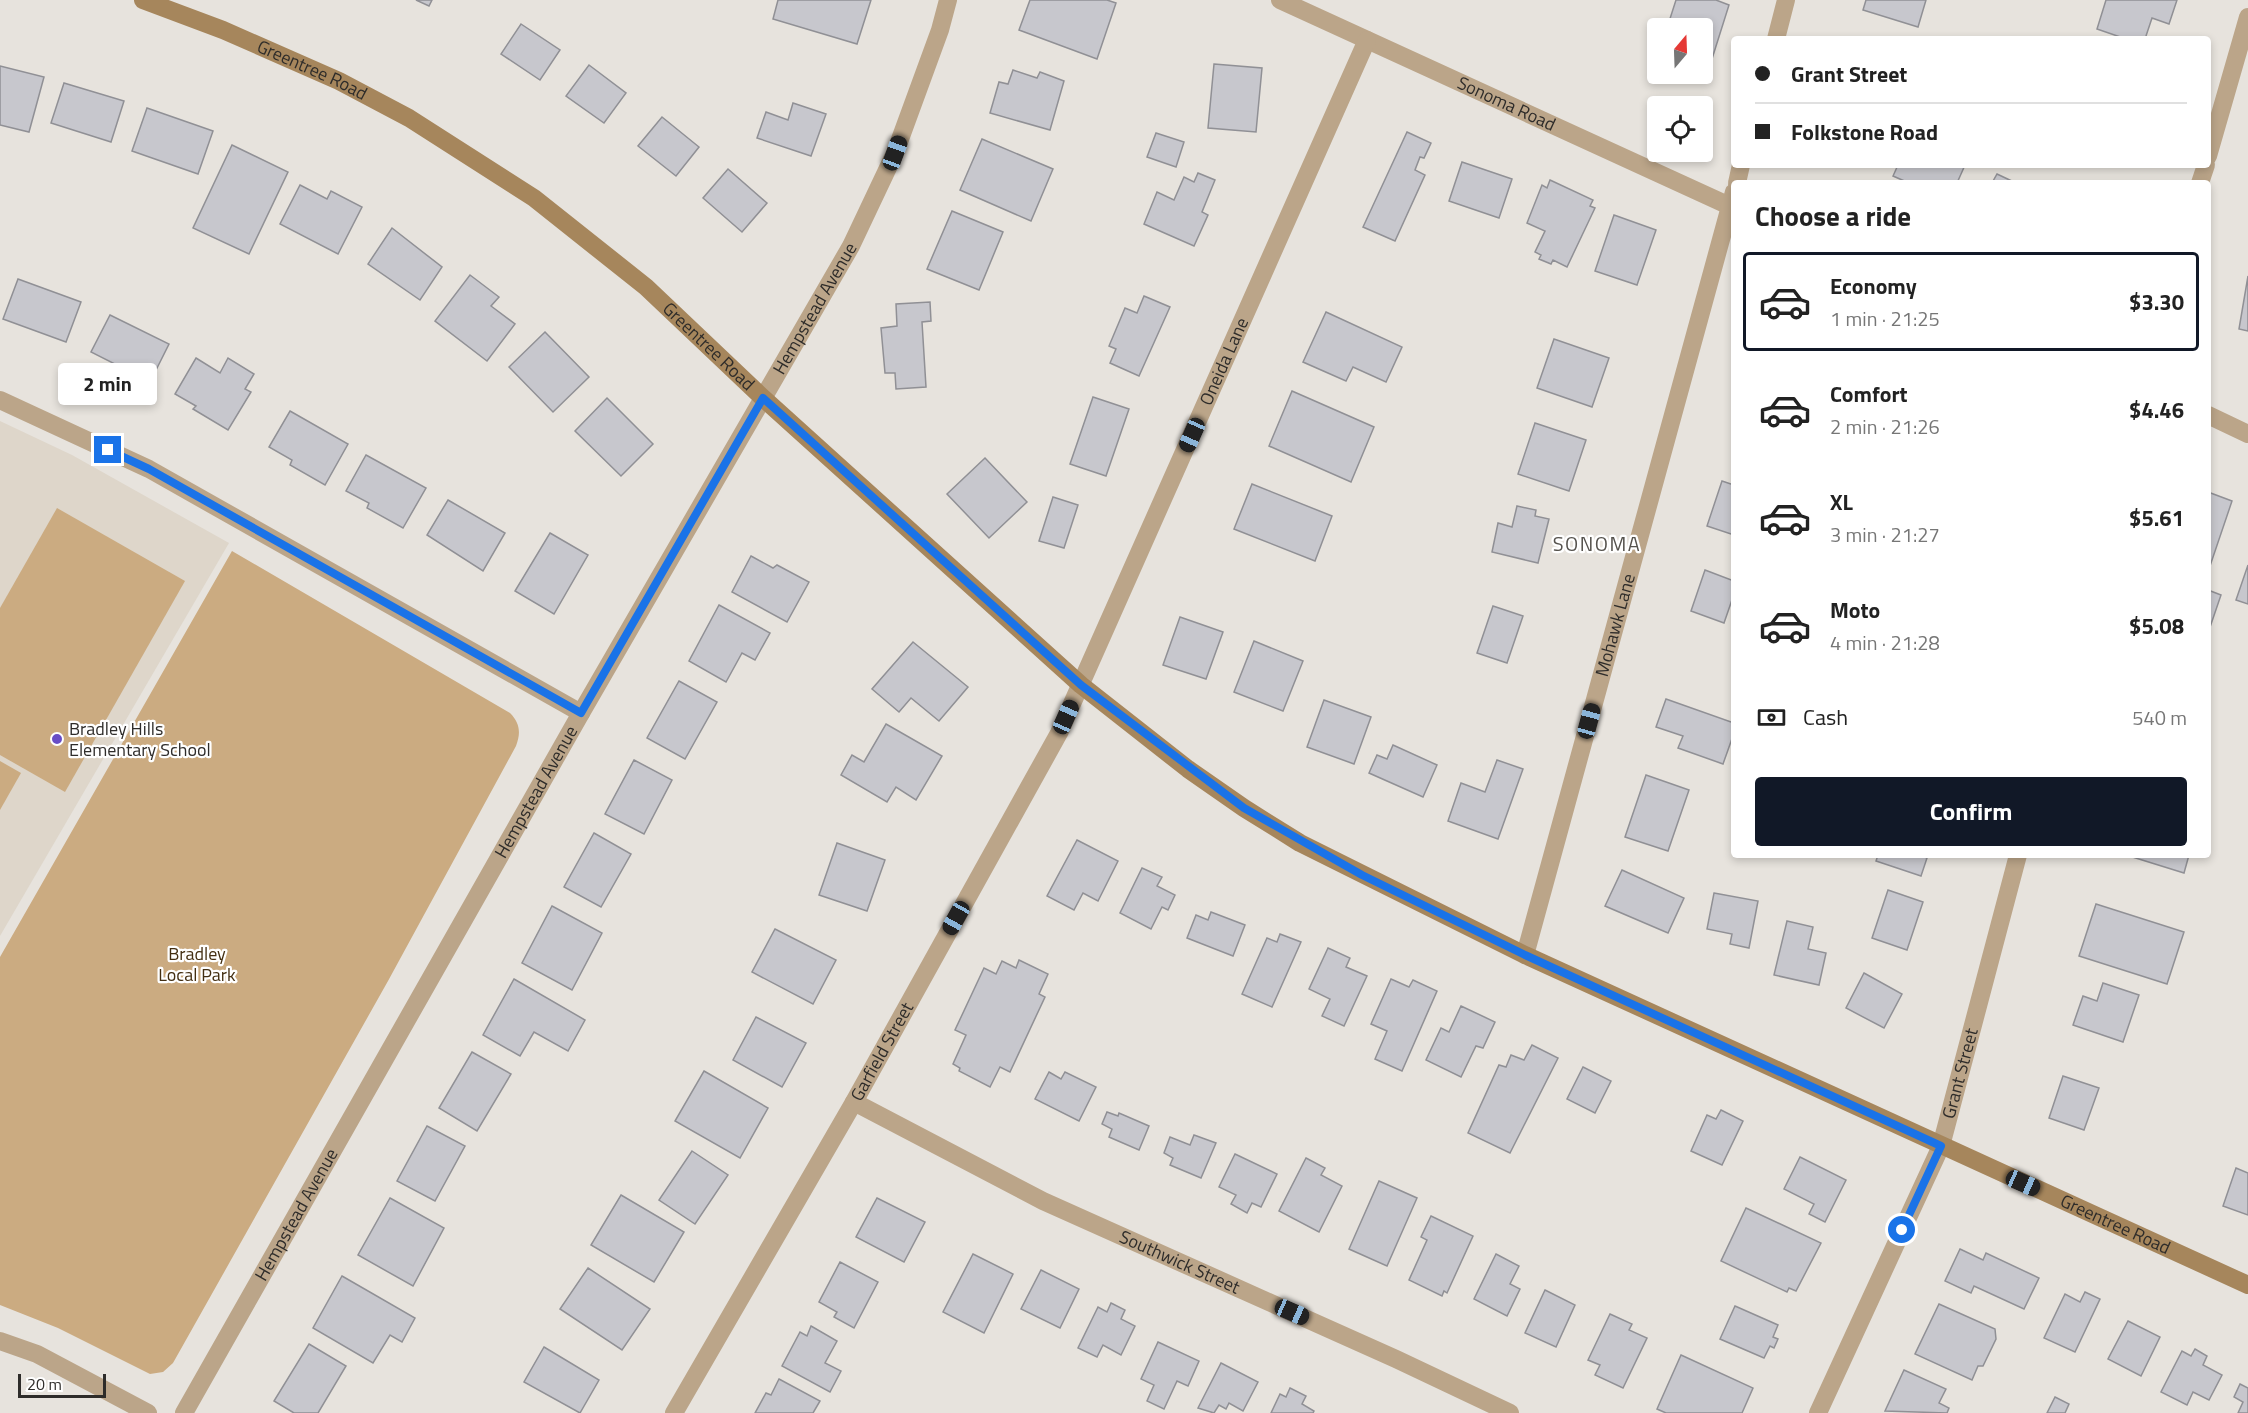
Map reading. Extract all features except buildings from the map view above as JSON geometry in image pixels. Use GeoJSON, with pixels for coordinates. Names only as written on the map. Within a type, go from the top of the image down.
{"type":"FeatureCollection","features":[{"type":"Feature","properties":{"kind":"street","name":"Greentree Road"},"geometry":{"type":"LineString","coordinates":[[143,0],[223,30],[339,81],[409,118],[534,198],[590,240],[646,287],[763,398],[1081,685],[1188,769],[1300,843],[1525,955],[2248,1285]]}},
{"type":"Feature","properties":{"kind":"street","name":"Hempstead Avenue"},"geometry":{"type":"LineString","coordinates":[[184,1413],[581,713],[851,246],[895,153],[940,30],[948,0]]}},
{"type":"Feature","properties":{"kind":"street","name":"Sonoma Road"},"geometry":{"type":"LineString","coordinates":[[1280,0],[1731,201]]}},
{"type":"Feature","properties":{"kind":"street"},"geometry":{"type":"LineString","coordinates":[[1777,36],[1786,0]]}},
{"type":"Feature","properties":{"kind":"street"},"geometry":{"type":"LineString","coordinates":[[2211,146],[2248,17]]}},
{"type":"Feature","properties":{"kind":"street","name":"Oneida Lane"},"geometry":{"type":"LineString","coordinates":[[1081,685],[1367,40]]}},
{"type":"Feature","properties":{"kind":"street","name":"Mohawk Lane"},"geometry":{"type":"LineString","coordinates":[[1525,955],[1731,209]]}},
{"type":"Feature","properties":{"kind":"street"},"geometry":{"type":"LineString","coordinates":[[0,400],[149,469],[581,713]]}},
{"type":"Feature","properties":{"kind":"street"},"geometry":{"type":"LineString","coordinates":[[2211,417],[2248,434]]}},
{"type":"Feature","properties":{"kind":"street","name":"Garfield Street"},"geometry":{"type":"LineString","coordinates":[[674,1413],[854,1102],[1059,733],[1081,685]]}},
{"type":"Feature","properties":{"kind":"street","name":"Grant Street"},"geometry":{"type":"LineString","coordinates":[[1818,1413],[1941,1146],[2017,858]]}},
{"type":"Feature","properties":{"kind":"street","name":"Southwick Street"},"geometry":{"type":"LineString","coordinates":[[854,1102],[1043,1201],[1396,1359],[1510,1413]]}},
{"type":"Feature","properties":{"kind":"street"},"geometry":{"type":"LineString","coordinates":[[0,1341],[37,1354],[148,1413]]}},
{"type":"Feature","properties":{"kind":"shaded area","name":"Bradley Hills Elementary School"},"geometry":{"type":"Polygon","coordinates":[[[0,421],[72,455],[229,543],[0,936],[0,421]]]}},
{"type":"Feature","properties":{"kind":"green space"},"geometry":{"type":"Polygon","coordinates":[[[57,508],[185,581],[65,792],[0,755],[0,608],[57,508]]]}},
{"type":"Feature","properties":{"kind":"green space","name":"Bradley Local Park"},"geometry":{"type":"Polygon","coordinates":[[[232,551],[510,713],[518,724],[519,737],[388,981],[173,1363],[163,1372],[150,1374],[58,1328],[0,1305],[0,957],[232,551]]]}},
{"type":"Feature","properties":{"kind":"green space"},"geometry":{"type":"Polygon","coordinates":[[[0,761],[21,773],[0,810],[0,761]]]}},
{"type":"Feature","properties":{"kind":"place","name":"Bradley Hills Elementary School"},"geometry":{"type":"Point","coordinates":[57,739]}},
{"type":"Feature","properties":{"kind":"district","name":"SONOMA"},"geometry":{"type":"Point","coordinates":[1597,544]}},
{"type":"Feature","properties":{"kind":"route"},"geometry":{"type":"LineString","coordinates":[[108,450],[149,469],[581,713],[763,398],[1081,685],[1188,769],[1244,808],[1300,843],[1525,955],[1941,1146],[1902,1230]]}}]}
